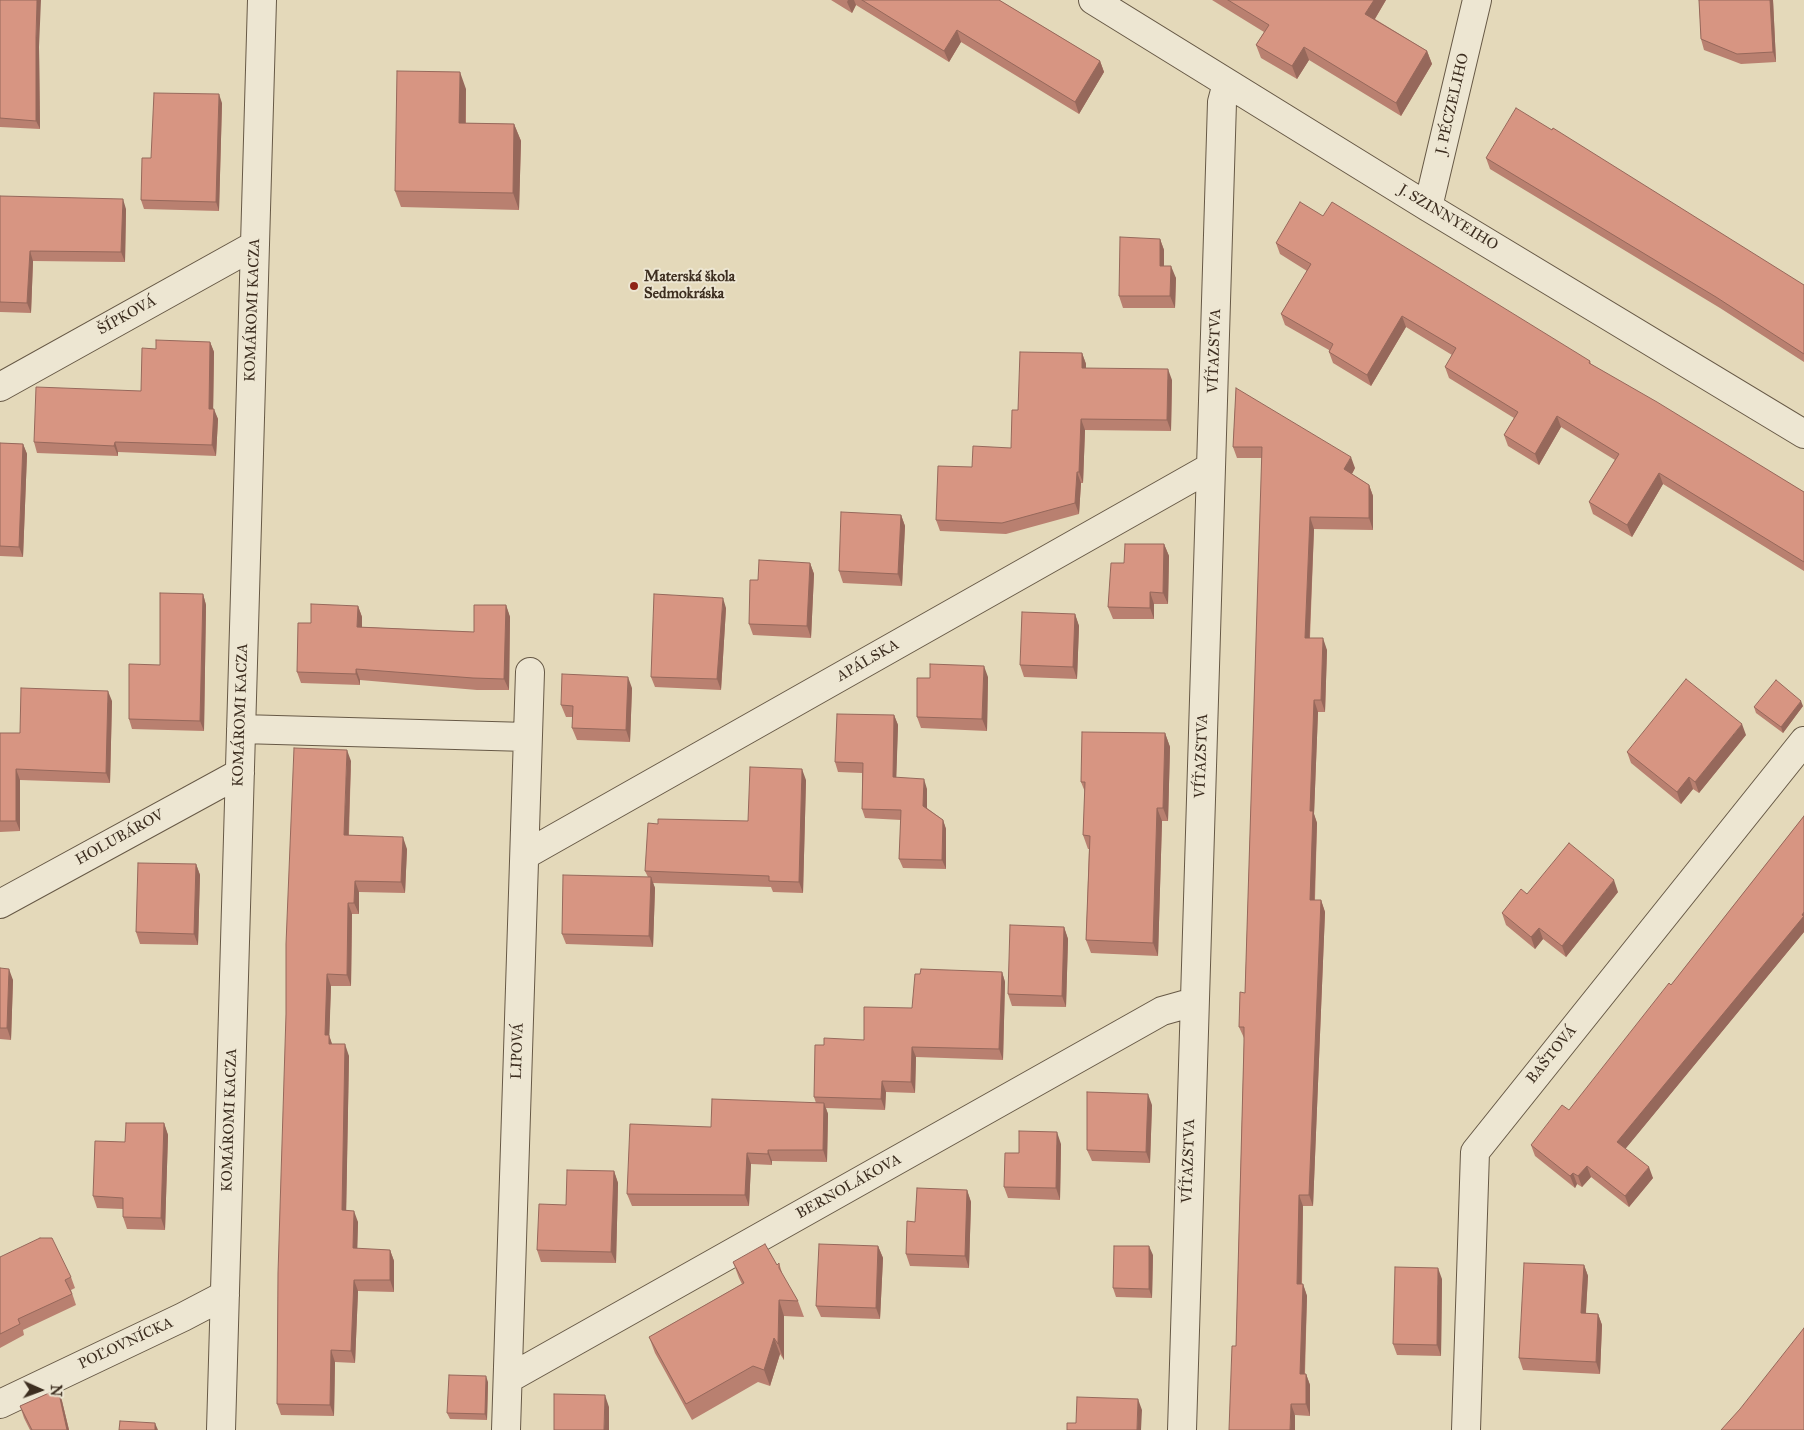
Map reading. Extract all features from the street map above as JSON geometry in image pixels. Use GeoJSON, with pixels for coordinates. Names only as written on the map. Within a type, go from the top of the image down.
{"type":"FeatureCollection","features":[{"type":"Feature","properties":{"kind":"street","name":"KOMÁROMI KACZA"},"geometry":{"type":"LineString","coordinates":[[221,1430],[262,0]]}},
{"type":"Feature","properties":{"kind":"street","name":"J. SZINNYEIHO"},"geometry":{"type":"LineString","coordinates":[[1093,0],[1428,207],[1804,434]]}},
{"type":"Feature","properties":{"kind":"street","name":"J. PÉCZELIHO"},"geometry":{"type":"LineString","coordinates":[[1428,207],[1476,0]]}},
{"type":"Feature","properties":{"kind":"street","name":"VÍŤAZSTVA"},"geometry":{"type":"LineString","coordinates":[[1182,1430],[1222,102],[1227,83]]}},
{"type":"Feature","properties":{"kind":"street","name":"ŠÍPKOVÁ"},"geometry":{"type":"LineString","coordinates":[[0,387],[255,245]]}},
{"type":"Feature","properties":{"kind":"street","name":"APÁLSKA"},"geometry":{"type":"LineString","coordinates":[[525,855],[1211,467]]}},
{"type":"Feature","properties":{"kind":"street","name":"LIPOVÁ"},"geometry":{"type":"LineString","coordinates":[[506,1430],[530,672]]}},
{"type":"Feature","properties":{"kind":"street"},"geometry":{"type":"LineString","coordinates":[[241,729],[527,737]]}},
{"type":"Feature","properties":{"kind":"street","name":"BAŠTOVÁ"},"geometry":{"type":"LineString","coordinates":[[1466,1430],[1475,1152],[1804,741]]}},
{"type":"Feature","properties":{"kind":"street","name":"HOLUBÁROV"},"geometry":{"type":"LineString","coordinates":[[0,904],[240,773]]}},
{"type":"Feature","properties":{"kind":"street","name":"BERNOLÁKOVA"},"geometry":{"type":"LineString","coordinates":[[508,1378],[1162,1011],[1194,1002]]}},
{"type":"Feature","properties":{"kind":"street","name":"POĽOVNÍCKA"},"geometry":{"type":"LineString","coordinates":[[0,1404],[183,1318],[225,1295]]}},
{"type":"Feature","properties":{"kind":"building"},"geometry":{"type":"Polygon","coordinates":[[[0,0],[37,0],[36,121],[0,118],[0,0]]]}},
{"type":"Feature","properties":{"kind":"building"},"geometry":{"type":"Polygon","coordinates":[[[862,0],[999,0],[1100,61],[1075,102],[957,30],[944,51],[862,0]]]}},
{"type":"Feature","properties":{"kind":"building"},"geometry":{"type":"Polygon","coordinates":[[[1228,0],[1374,0],[1365,14],[1427,51],[1396,103],[1304,47],[1292,66],[1256,45],[1269,25],[1228,0]]]}},
{"type":"Feature","properties":{"kind":"building"},"geometry":{"type":"Polygon","coordinates":[[[1699,0],[1770,0],[1773,52],[1737,54],[1701,39],[1699,0]]]}},
{"type":"Feature","properties":{"kind":"building"},"geometry":{"type":"Polygon","coordinates":[[[397,71],[460,72],[459,123],[514,124],[513,193],[395,191],[397,71]]]}},
{"type":"Feature","properties":{"kind":"building"},"geometry":{"type":"Polygon","coordinates":[[[154,93],[219,94],[216,202],[141,200],[142,158],[151,158],[154,93]]]}},
{"type":"Feature","properties":{"kind":"building"},"geometry":{"type":"Polygon","coordinates":[[[1516,108],[1552,130],[1553,128],[1804,285],[1804,354],[1716,297],[1486,158],[1516,108]]]}},
{"type":"Feature","properties":{"kind":"building"},"geometry":{"type":"Polygon","coordinates":[[[0,196],[123,199],[121,252],[30,251],[27,303],[0,302],[0,196]]]}},
{"type":"Feature","properties":{"kind":"building"},"geometry":{"type":"Polygon","coordinates":[[[1300,202],[1323,216],[1332,202],[1590,361],[1589,363],[1657,402],[1804,492],[1804,562],[1659,473],[1627,525],[1589,502],[1619,454],[1557,416],[1535,454],[1504,435],[1518,412],[1445,367],[1456,348],[1402,316],[1367,375],[1329,352],[1333,344],[1281,314],[1311,264],[1276,243],[1300,202]]]}},
{"type":"Feature","properties":{"kind":"building"},"geometry":{"type":"Polygon","coordinates":[[[1120,237],[1160,239],[1160,266],[1171,266],[1170,296],[1119,296],[1120,237]]]}},
{"type":"Feature","properties":{"kind":"building"},"geometry":{"type":"Polygon","coordinates":[[[156,340],[210,342],[209,409],[214,409],[212,445],[115,442],[114,446],[34,442],[36,387],[141,391],[142,348],[156,349],[156,340]]]}},
{"type":"Feature","properties":{"kind":"building"},"geometry":{"type":"Polygon","coordinates":[[[1020,352],[1082,353],[1082,368],[1168,369],[1167,420],[1081,419],[1079,472],[1077,472],[1075,503],[1002,523],[936,520],[938,466],[972,467],[973,446],[1011,448],[1012,410],[1018,410],[1020,352]]]}},
{"type":"Feature","properties":{"kind":"building"},"geometry":{"type":"Polygon","coordinates":[[[1236,388],[1351,457],[1344,469],[1369,485],[1369,518],[1310,517],[1305,638],[1323,638],[1321,700],[1314,700],[1310,811],[1313,811],[1310,900],[1321,900],[1309,1195],[1299,1195],[1297,1284],[1303,1284],[1300,1374],[1306,1374],[1306,1404],[1291,1404],[1290,1430],[1229,1430],[1232,1346],[1236,1346],[1244,1043],[1244,1027],[1239,1027],[1240,992],[1245,993],[1262,447],[1233,447],[1236,388]]]}},
{"type":"Feature","properties":{"kind":"building"},"geometry":{"type":"Polygon","coordinates":[[[0,443],[23,444],[19,547],[0,546],[0,443]]]}},
{"type":"Feature","properties":{"kind":"building"},"geometry":{"type":"Polygon","coordinates":[[[841,512],[901,515],[898,574],[839,571],[841,512]]]}},
{"type":"Feature","properties":{"kind":"building"},"geometry":{"type":"Polygon","coordinates":[[[1125,544],[1164,544],[1163,593],[1150,592],[1150,608],[1108,607],[1111,563],[1124,563],[1125,544]]]}},
{"type":"Feature","properties":{"kind":"building"},"geometry":{"type":"Polygon","coordinates":[[[759,560],[810,563],[807,626],[749,624],[750,580],[758,580],[759,560]]]}},
{"type":"Feature","properties":{"kind":"building"},"geometry":{"type":"Polygon","coordinates":[[[160,593],[203,594],[200,721],[129,719],[129,664],[160,665],[160,593]]]}},
{"type":"Feature","properties":{"kind":"building"},"geometry":{"type":"Polygon","coordinates":[[[654,594],[723,598],[717,679],[651,677],[654,594]]]}},
{"type":"Feature","properties":{"kind":"building"},"geometry":{"type":"Polygon","coordinates":[[[311,604],[358,606],[357,627],[474,632],[474,605],[506,605],[504,679],[356,669],[356,674],[297,672],[298,623],[311,623],[311,604]]]}},
{"type":"Feature","properties":{"kind":"building"},"geometry":{"type":"Polygon","coordinates":[[[1022,612],[1075,614],[1073,667],[1020,665],[1022,612]]]}},
{"type":"Feature","properties":{"kind":"building"},"geometry":{"type":"Polygon","coordinates":[[[930,664],[984,666],[982,719],[917,717],[917,678],[930,678],[930,664]]]}},
{"type":"Feature","properties":{"kind":"building"},"geometry":{"type":"Polygon","coordinates":[[[562,674],[628,677],[626,730],[572,728],[573,706],[561,705],[562,674]]]}},
{"type":"Feature","properties":{"kind":"building"},"geometry":{"type":"Polygon","coordinates":[[[1686,679],[1742,724],[1695,782],[1689,777],[1677,792],[1627,752],[1686,679]]]}},
{"type":"Feature","properties":{"kind":"building"},"geometry":{"type":"Polygon","coordinates":[[[1776,680],[1801,701],[1781,727],[1754,707],[1776,680]]]}},
{"type":"Feature","properties":{"kind":"building"},"geometry":{"type":"Polygon","coordinates":[[[21,688],[108,691],[106,773],[16,769],[16,821],[0,821],[0,733],[20,733],[21,688]]]}},
{"type":"Feature","properties":{"kind":"building"},"geometry":{"type":"Polygon","coordinates":[[[837,714],[894,715],[893,777],[924,779],[923,806],[943,820],[942,860],[899,859],[901,810],[862,809],[863,763],[835,762],[837,714]]]}},
{"type":"Feature","properties":{"kind":"building"},"geometry":{"type":"Polygon","coordinates":[[[1082,732],[1165,733],[1163,808],[1157,808],[1153,943],[1086,940],[1090,836],[1083,835],[1085,782],[1081,782],[1082,732]]]}},
{"type":"Feature","properties":{"kind":"building"},"geometry":{"type":"Polygon","coordinates":[[[294,748],[347,750],[344,835],[403,837],[401,882],[355,881],[354,903],[348,903],[347,975],[327,974],[325,1035],[329,1035],[329,1044],[345,1044],[342,1210],[354,1211],[353,1248],[390,1250],[390,1280],[354,1280],[351,1351],[331,1350],[330,1405],[277,1404],[278,1273],[286,1014],[286,944],[294,748]]]}},
{"type":"Feature","properties":{"kind":"building"},"geometry":{"type":"Polygon","coordinates":[[[750,767],[802,769],[799,882],[769,881],[769,876],[645,871],[648,823],[658,824],[658,819],[748,821],[750,767]]]}},
{"type":"Feature","properties":{"kind":"building"},"geometry":{"type":"Polygon","coordinates":[[[1804,816],[1804,912],[1802,915],[1804,916],[1617,1142],[1649,1167],[1625,1196],[1587,1166],[1578,1176],[1573,1173],[1570,1176],[1531,1145],[1562,1105],[1569,1110],[1669,983],[1671,985],[1804,816]]]}},
{"type":"Feature","properties":{"kind":"building"},"geometry":{"type":"Polygon","coordinates":[[[1569,843],[1614,880],[1562,946],[1539,928],[1531,937],[1502,913],[1521,889],[1527,894],[1569,843]]]}},
{"type":"Feature","properties":{"kind":"building"},"geometry":{"type":"Polygon","coordinates":[[[138,863],[196,864],[194,934],[136,932],[138,863]]]}},
{"type":"Feature","properties":{"kind":"building"},"geometry":{"type":"Polygon","coordinates":[[[563,875],[651,877],[649,936],[562,934],[563,875]]]}},
{"type":"Feature","properties":{"kind":"building"},"geometry":{"type":"Polygon","coordinates":[[[1010,925],[1064,927],[1062,996],[1008,994],[1010,925]]]}},
{"type":"Feature","properties":{"kind":"building"},"geometry":{"type":"Polygon","coordinates":[[[0,968],[9,969],[7,1028],[0,1028],[0,968]]]}},
{"type":"Feature","properties":{"kind":"building"},"geometry":{"type":"Polygon","coordinates":[[[921,969],[1002,972],[999,1049],[912,1047],[911,1082],[882,1081],[881,1099],[814,1097],[815,1045],[824,1045],[824,1038],[864,1040],[864,1007],[912,1008],[915,974],[920,974],[921,969]]]}},
{"type":"Feature","properties":{"kind":"building"},"geometry":{"type":"Polygon","coordinates":[[[1087,1092],[1148,1094],[1146,1152],[1087,1150],[1087,1092]]]}},
{"type":"Feature","properties":{"kind":"building"},"geometry":{"type":"Polygon","coordinates":[[[712,1099],[824,1103],[823,1150],[768,1150],[768,1154],[747,1153],[745,1195],[627,1194],[630,1124],[711,1127],[712,1099]]]}},
{"type":"Feature","properties":{"kind":"building"},"geometry":{"type":"Polygon","coordinates":[[[126,1123],[164,1123],[161,1218],[123,1217],[123,1198],[93,1196],[95,1141],[125,1142],[126,1123]]]}},
{"type":"Feature","properties":{"kind":"building"},"geometry":{"type":"Polygon","coordinates":[[[1019,1131],[1057,1132],[1056,1188],[1004,1187],[1005,1153],[1019,1153],[1019,1131]]]}},
{"type":"Feature","properties":{"kind":"building"},"geometry":{"type":"Polygon","coordinates":[[[567,1170],[614,1171],[611,1252],[537,1250],[539,1204],[566,1205],[567,1170]]]}},
{"type":"Feature","properties":{"kind":"building"},"geometry":{"type":"Polygon","coordinates":[[[917,1188],[967,1190],[965,1256],[906,1254],[907,1221],[915,1222],[917,1188]]]}},
{"type":"Feature","properties":{"kind":"building"},"geometry":{"type":"Polygon","coordinates":[[[40,1238],[52,1238],[71,1277],[65,1280],[72,1294],[18,1319],[20,1324],[0,1334],[0,1257],[40,1238]]]}},
{"type":"Feature","properties":{"kind":"building"},"geometry":{"type":"Polygon","coordinates":[[[765,1244],[777,1265],[779,1263],[779,1268],[798,1301],[779,1300],[778,1344],[774,1338],[764,1370],[753,1366],[686,1404],[649,1337],[744,1283],[733,1262],[765,1244]]]}},
{"type":"Feature","properties":{"kind":"building"},"geometry":{"type":"Polygon","coordinates":[[[819,1244],[878,1246],[876,1308],[816,1306],[819,1244]]]}},
{"type":"Feature","properties":{"kind":"building"},"geometry":{"type":"Polygon","coordinates":[[[1114,1246],[1149,1246],[1149,1289],[1113,1288],[1114,1246]]]}},
{"type":"Feature","properties":{"kind":"building"},"geometry":{"type":"Polygon","coordinates":[[[1524,1263],[1584,1265],[1581,1313],[1598,1314],[1596,1362],[1519,1358],[1524,1263]]]}},
{"type":"Feature","properties":{"kind":"building"},"geometry":{"type":"Polygon","coordinates":[[[1395,1267],[1438,1268],[1437,1345],[1393,1344],[1395,1267]]]}},
{"type":"Feature","properties":{"kind":"building"},"geometry":{"type":"Polygon","coordinates":[[[1804,1328],[1804,1430],[1721,1430],[1740,1409],[1804,1328]]]}},
{"type":"Feature","properties":{"kind":"building"},"geometry":{"type":"Polygon","coordinates":[[[449,1375],[486,1376],[485,1414],[447,1413],[449,1375]]]}},
{"type":"Feature","properties":{"kind":"building"},"geometry":{"type":"Polygon","coordinates":[[[58,1389],[67,1430],[32,1430],[20,1406],[58,1389]]]}},
{"type":"Feature","properties":{"kind":"building"},"geometry":{"type":"Polygon","coordinates":[[[554,1394],[605,1395],[604,1430],[554,1430],[554,1394]]]}},
{"type":"Feature","properties":{"kind":"building"},"geometry":{"type":"Polygon","coordinates":[[[1077,1397],[1138,1399],[1137,1430],[1067,1430],[1067,1423],[1076,1423],[1077,1397]]]}},
{"type":"Feature","properties":{"kind":"building"},"geometry":{"type":"Polygon","coordinates":[[[120,1421],[155,1423],[155,1430],[119,1430],[120,1421]]]}},
{"type":"Feature","properties":{"kind":"place","name":"Materská škola Sedmokráska"},"geometry":{"type":"Point","coordinates":[634,286]}}]}
